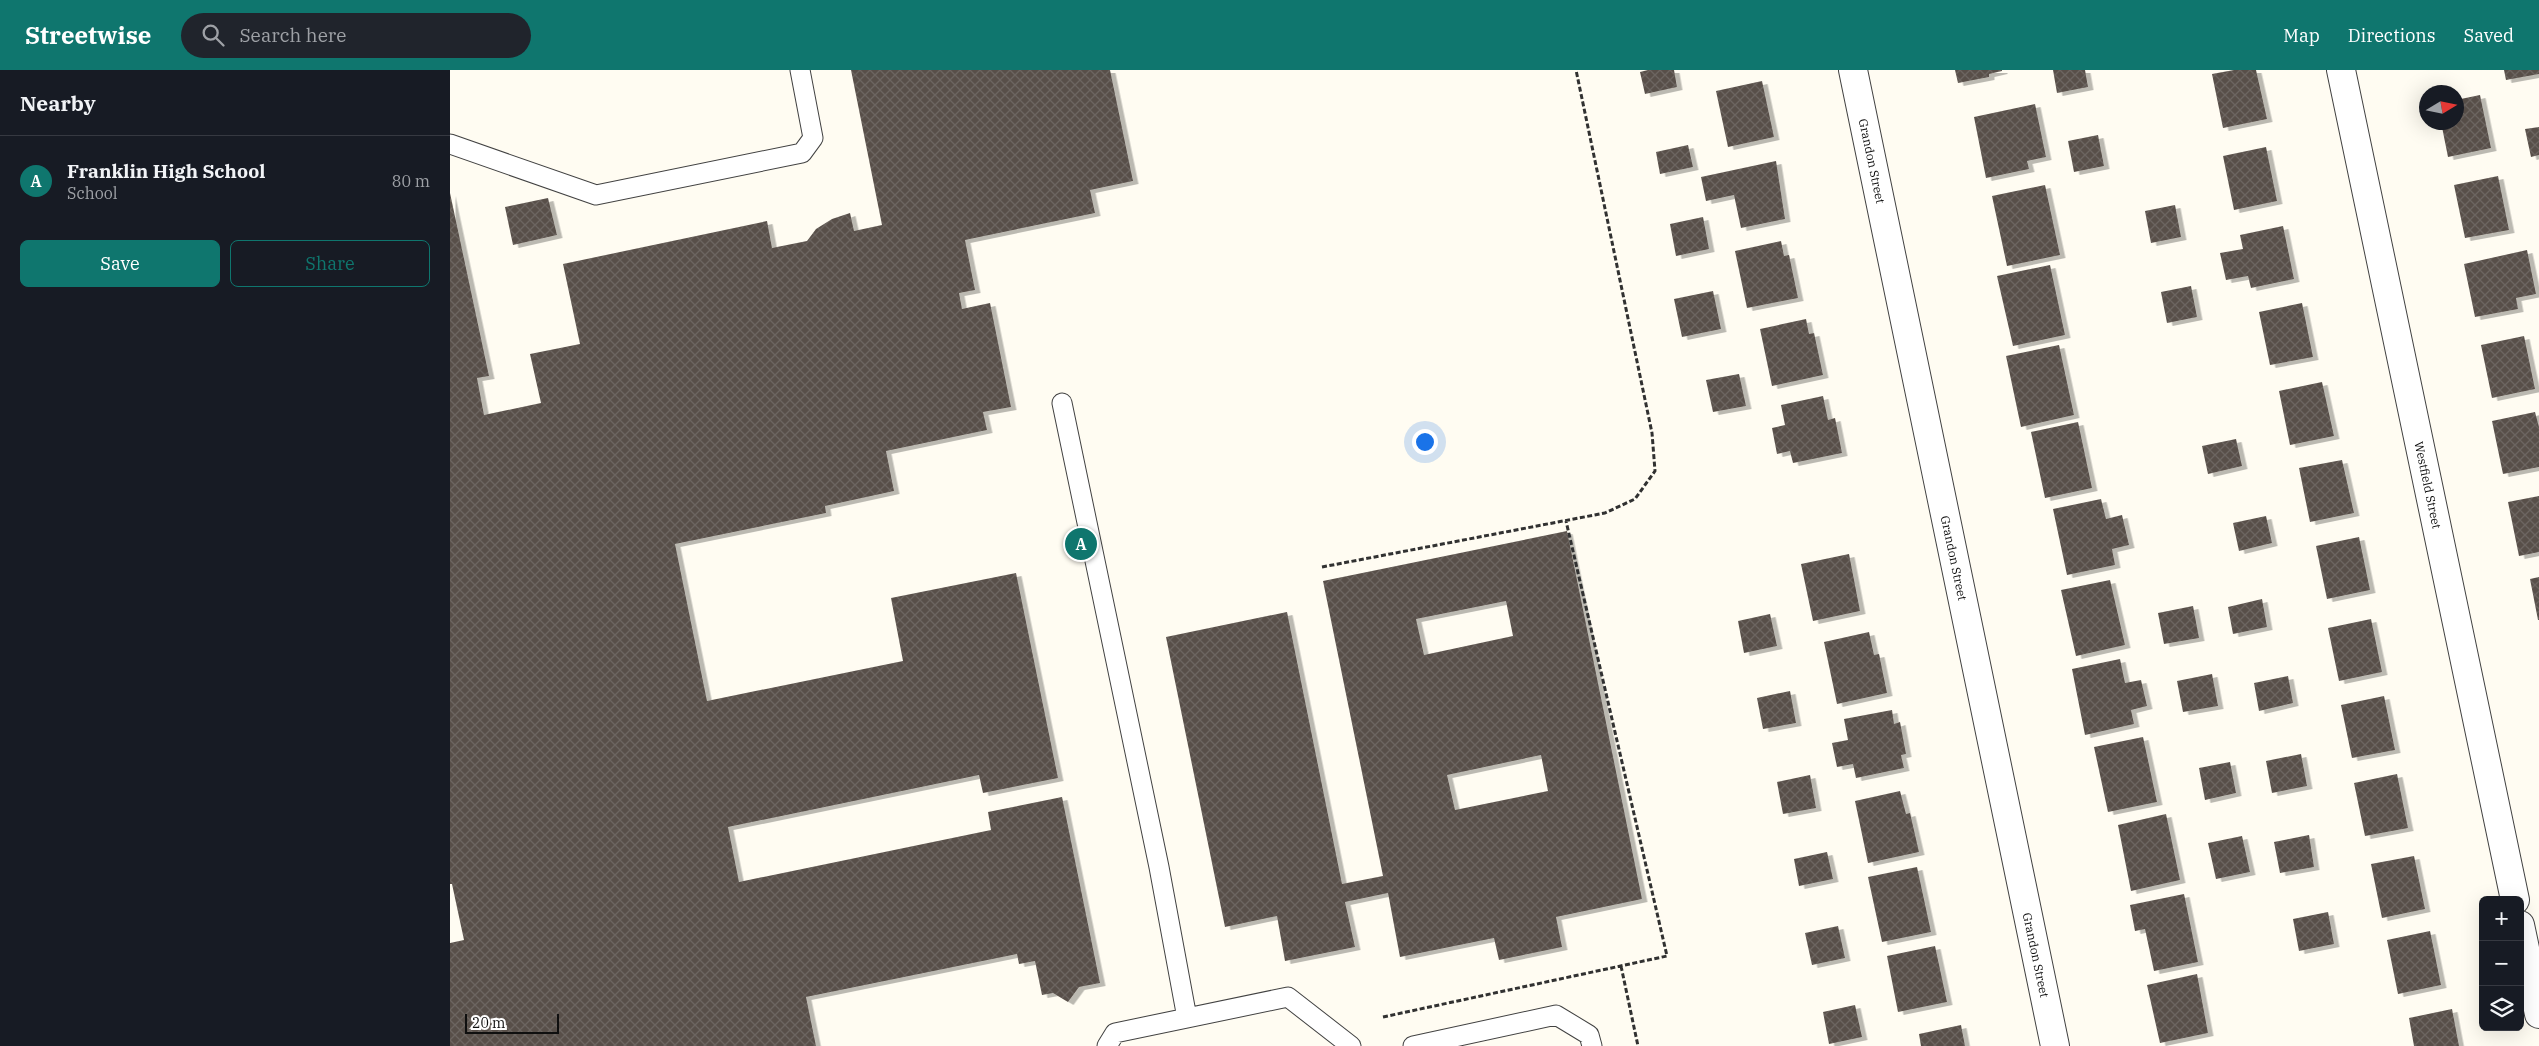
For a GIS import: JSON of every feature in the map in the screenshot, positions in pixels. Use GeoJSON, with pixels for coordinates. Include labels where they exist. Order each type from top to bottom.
{"type":"FeatureCollection","features":[{"type":"Feature","properties":{"kind":"street","name":"Grandon Street"},"geometry":{"type":"LineString","coordinates":[[1853,70],[2055,1046]]}},
{"type":"Feature","properties":{"kind":"street","name":"Westfield Street"},"geometry":{"type":"LineString","coordinates":[[2341,70],[2514,896]]}},
{"type":"Feature","properties":{"kind":"street"},"geometry":{"type":"LineString","coordinates":[[2523,941],[2539,1014]]}},
{"type":"Feature","properties":{"kind":"lane"},"geometry":{"type":"LineString","coordinates":[[450,144],[596,195],[794,155],[802,153],[813,138],[800,70]]}},
{"type":"Feature","properties":{"kind":"lane"},"geometry":{"type":"LineString","coordinates":[[1062,403],[1159,868],[1187,1018]]}},
{"type":"Feature","properties":{"kind":"lane"},"geometry":{"type":"LineString","coordinates":[[1108,1046],[1114,1033],[1288,997],[1352,1046]]}},
{"type":"Feature","properties":{"kind":"lane"},"geometry":{"type":"LineString","coordinates":[[1413,1046],[1556,1015],[1589,1035],[1592,1046]]}},
{"type":"Feature","properties":{"kind":"path"},"geometry":{"type":"LineString","coordinates":[[1322,567],[1605,513],[1634,500],[1655,471],[1652,433],[1576,70]]}},
{"type":"Feature","properties":{"kind":"path"},"geometry":{"type":"LineString","coordinates":[[1383,1017],[1667,956],[1566,521]]}},
{"type":"Feature","properties":{"kind":"path"},"geometry":{"type":"LineString","coordinates":[[1621,966],[1638,1046]]}},
{"type":"Feature","properties":{"kind":"building"},"geometry":{"type":"Polygon","coordinates":[[[851,70],[1110,70],[1133,181],[1090,190],[1095,213],[965,240],[975,290],[959,293],[962,309],[990,303],[1011,407],[983,412],[987,430],[886,451],[894,491],[825,506],[826,513],[675,544],[707,701],[903,661],[891,598],[1016,573],[1058,778],[983,793],[979,775],[728,827],[739,882],[991,830],[988,812],[1062,797],[1100,983],[1079,987],[1068,1002],[1053,993],[1042,995],[1035,961],[1019,964],[1017,954],[806,997],[816,1046],[450,1046],[450,943],[464,940],[452,884],[450,884],[450,193],[489,376],[477,378],[484,415],[541,403],[530,354],[580,344],[563,264],[767,221],[772,248],[807,241],[816,229],[832,219],[850,213],[854,231],[882,225],[851,70]]]}},
{"type":"Feature","properties":{"kind":"building"},"geometry":{"type":"Polygon","coordinates":[[[1648,70],[1674,70],[1677,87],[1645,94],[1640,72],[1648,70]]]}},
{"type":"Feature","properties":{"kind":"building"},"geometry":{"type":"Polygon","coordinates":[[[1955,70],[2002,71],[1989,74],[1989,77],[1958,83],[1955,70]]]}},
{"type":"Feature","properties":{"kind":"building"},"geometry":{"type":"Polygon","coordinates":[[[2053,70],[2085,70],[2088,87],[2057,93],[2053,70]]]}},
{"type":"Feature","properties":{"kind":"building"},"geometry":{"type":"Polygon","coordinates":[[[2234,70],[2256,70],[2267,119],[2223,128],[2212,74],[2234,70]]]}},
{"type":"Feature","properties":{"kind":"building"},"geometry":{"type":"Polygon","coordinates":[[[2504,70],[2539,70],[2539,74],[2506,80],[2504,70]]]}},
{"type":"Feature","properties":{"kind":"building"},"geometry":{"type":"Polygon","coordinates":[[[1762,81],[1774,137],[1728,147],[1716,91],[1762,81]]]}},
{"type":"Feature","properties":{"kind":"building"},"geometry":{"type":"Polygon","coordinates":[[[2480,95],[2491,148],[2448,157],[2443,130],[2464,130],[2464,98],[2480,95]]]}},
{"type":"Feature","properties":{"kind":"building"},"geometry":{"type":"Polygon","coordinates":[[[2035,104],[2046,157],[2027,161],[2029,169],[1986,178],[1974,117],[2035,104]]]}},
{"type":"Feature","properties":{"kind":"building"},"geometry":{"type":"Polygon","coordinates":[[[2539,127],[2539,155],[2531,157],[2525,129],[2539,127]]]}},
{"type":"Feature","properties":{"kind":"building"},"geometry":{"type":"Polygon","coordinates":[[[2098,135],[2104,166],[2074,172],[2068,141],[2098,135]]]}},
{"type":"Feature","properties":{"kind":"building"},"geometry":{"type":"Polygon","coordinates":[[[1688,145],[1693,167],[1660,174],[1656,152],[1688,145]]]}},
{"type":"Feature","properties":{"kind":"building"},"geometry":{"type":"Polygon","coordinates":[[[2266,147],[2277,201],[2234,210],[2223,156],[2266,147]]]}},
{"type":"Feature","properties":{"kind":"building"},"geometry":{"type":"Polygon","coordinates":[[[1776,161],[1785,219],[1741,228],[1734,195],[1706,201],[1701,177],[1776,161]]]}},
{"type":"Feature","properties":{"kind":"building"},"geometry":{"type":"Polygon","coordinates":[[[2498,176],[2509,230],[2465,238],[2454,185],[2498,176]]]}},
{"type":"Feature","properties":{"kind":"building"},"geometry":{"type":"Polygon","coordinates":[[[2045,185],[2060,255],[2007,266],[1992,196],[2045,185]]]}},
{"type":"Feature","properties":{"kind":"building"},"geometry":{"type":"Polygon","coordinates":[[[548,198],[557,235],[513,245],[505,207],[548,198]]]}},
{"type":"Feature","properties":{"kind":"building"},"geometry":{"type":"Polygon","coordinates":[[[2175,205],[2181,237],[2151,243],[2145,211],[2175,205]]]}},
{"type":"Feature","properties":{"kind":"building"},"geometry":{"type":"Polygon","coordinates":[[[1703,217],[1709,249],[1676,256],[1670,224],[1703,217]]]}},
{"type":"Feature","properties":{"kind":"building"},"geometry":{"type":"Polygon","coordinates":[[[2283,226],[2294,279],[2251,288],[2248,276],[2226,280],[2220,253],[2243,249],[2240,235],[2283,226]]]}},
{"type":"Feature","properties":{"kind":"building"},"geometry":{"type":"Polygon","coordinates":[[[1781,241],[1784,256],[1789,255],[1798,298],[1747,308],[1735,251],[1781,241]]]}},
{"type":"Feature","properties":{"kind":"building"},"geometry":{"type":"Polygon","coordinates":[[[2527,250],[2536,294],[2516,298],[2518,309],[2475,317],[2464,264],[2527,250]]]}},
{"type":"Feature","properties":{"kind":"building"},"geometry":{"type":"Polygon","coordinates":[[[2050,265],[2065,335],[2013,346],[1997,276],[2050,265]]]}},
{"type":"Feature","properties":{"kind":"building"},"geometry":{"type":"Polygon","coordinates":[[[2191,286],[2197,317],[2167,323],[2161,292],[2191,286]]]}},
{"type":"Feature","properties":{"kind":"building"},"geometry":{"type":"Polygon","coordinates":[[[1713,291],[1721,329],[1682,337],[1674,299],[1713,291]]]}},
{"type":"Feature","properties":{"kind":"building"},"geometry":{"type":"Polygon","coordinates":[[[2302,303],[2313,357],[2270,365],[2259,312],[2302,303]]]}},
{"type":"Feature","properties":{"kind":"building"},"geometry":{"type":"Polygon","coordinates":[[[1806,319],[1809,334],[1814,333],[1823,375],[1772,386],[1760,329],[1806,319]]]}},
{"type":"Feature","properties":{"kind":"building"},"geometry":{"type":"Polygon","coordinates":[[[2524,336],[2535,389],[2492,398],[2481,345],[2524,336]]]}},
{"type":"Feature","properties":{"kind":"building"},"geometry":{"type":"Polygon","coordinates":[[[2059,345],[2074,415],[2021,427],[2006,356],[2059,345]]]}},
{"type":"Feature","properties":{"kind":"building"},"geometry":{"type":"Polygon","coordinates":[[[1739,374],[1746,406],[1713,412],[1706,380],[1739,374]]]}},
{"type":"Feature","properties":{"kind":"building"},"geometry":{"type":"Polygon","coordinates":[[[2322,382],[2334,436],[2290,445],[2279,391],[2322,382]]]}},
{"type":"Feature","properties":{"kind":"building"},"geometry":{"type":"Polygon","coordinates":[[[1823,396],[1828,420],[1835,418],[1842,453],[1793,463],[1790,451],[1777,454],[1772,428],[1785,425],[1781,405],[1823,396]]]}},
{"type":"Feature","properties":{"kind":"building"},"geometry":{"type":"Polygon","coordinates":[[[2535,412],[2539,427],[2539,467],[2503,474],[2492,421],[2535,412]]]}},
{"type":"Feature","properties":{"kind":"building"},"geometry":{"type":"Polygon","coordinates":[[[2078,422],[2092,488],[2045,498],[2031,432],[2078,422]]]}},
{"type":"Feature","properties":{"kind":"building"},"geometry":{"type":"Polygon","coordinates":[[[2236,439],[2242,466],[2208,474],[2202,446],[2236,439]]]}},
{"type":"Feature","properties":{"kind":"building"},"geometry":{"type":"Polygon","coordinates":[[[2342,460],[2354,513],[2310,522],[2299,468],[2342,460]]]}},
{"type":"Feature","properties":{"kind":"building"},"geometry":{"type":"Polygon","coordinates":[[[2539,496],[2539,552],[2519,556],[2508,502],[2539,496]]]}},
{"type":"Feature","properties":{"kind":"building"},"geometry":{"type":"Polygon","coordinates":[[[2101,499],[2106,519],[2122,515],[2129,545],[2112,549],[2115,565],[2067,575],[2053,509],[2101,499]]]}},
{"type":"Feature","properties":{"kind":"building"},"geometry":{"type":"Polygon","coordinates":[[[2266,516],[2272,543],[2239,551],[2233,523],[2266,516]]]}},
{"type":"Feature","properties":{"kind":"building"},"geometry":{"type":"Polygon","coordinates":[[[1567,531],[1642,899],[1556,917],[1562,947],[1499,960],[1494,938],[1400,957],[1388,893],[1345,902],[1355,947],[1285,961],[1277,916],[1225,927],[1166,637],[1287,612],[1342,884],[1383,876],[1323,581],[1567,531]],[[1506,601],[1416,619],[1424,655],[1513,636],[1506,601]],[[1541,755],[1447,775],[1455,810],[1548,791],[1541,755]]]}},
{"type":"Feature","properties":{"kind":"building"},"geometry":{"type":"Polygon","coordinates":[[[2359,537],[2370,590],[2327,599],[2316,546],[2359,537]]]}},
{"type":"Feature","properties":{"kind":"building"},"geometry":{"type":"Polygon","coordinates":[[[1849,554],[1860,611],[1813,621],[1801,564],[1849,554]]]}},
{"type":"Feature","properties":{"kind":"building"},"geometry":{"type":"Polygon","coordinates":[[[2539,577],[2539,620],[2538,620],[2530,579],[2539,577]]]}},
{"type":"Feature","properties":{"kind":"building"},"geometry":{"type":"Polygon","coordinates":[[[2110,580],[2125,645],[2076,656],[2061,590],[2110,580]]]}},
{"type":"Feature","properties":{"kind":"building"},"geometry":{"type":"Polygon","coordinates":[[[2262,599],[2267,627],[2233,634],[2228,607],[2262,599]]]}},
{"type":"Feature","properties":{"kind":"building"},"geometry":{"type":"Polygon","coordinates":[[[2193,606],[2199,638],[2164,644],[2158,613],[2193,606]]]}},
{"type":"Feature","properties":{"kind":"building"},"geometry":{"type":"Polygon","coordinates":[[[1770,614],[1777,646],[1744,653],[1738,621],[1770,614]]]}},
{"type":"Feature","properties":{"kind":"building"},"geometry":{"type":"Polygon","coordinates":[[[2371,619],[2382,672],[2339,681],[2328,628],[2371,619]]]}},
{"type":"Feature","properties":{"kind":"building"},"geometry":{"type":"Polygon","coordinates":[[[1869,632],[1874,655],[1879,654],[1887,693],[1837,704],[1824,642],[1869,632]]]}},
{"type":"Feature","properties":{"kind":"building"},"geometry":{"type":"Polygon","coordinates":[[[2120,659],[2125,683],[2141,680],[2147,706],[2131,710],[2134,724],[2085,735],[2072,669],[2120,659]]]}},
{"type":"Feature","properties":{"kind":"building"},"geometry":{"type":"Polygon","coordinates":[[[2212,674],[2218,706],[2183,712],[2177,681],[2212,674]]]}},
{"type":"Feature","properties":{"kind":"building"},"geometry":{"type":"Polygon","coordinates":[[[2288,676],[2293,703],[2259,711],[2254,683],[2288,676]]]}},
{"type":"Feature","properties":{"kind":"building"},"geometry":{"type":"Polygon","coordinates":[[[1790,691],[1796,723],[1763,729],[1757,698],[1790,691]]]}},
{"type":"Feature","properties":{"kind":"building"},"geometry":{"type":"Polygon","coordinates":[[[2384,696],[2395,750],[2352,758],[2341,705],[2384,696]]]}},
{"type":"Feature","properties":{"kind":"building"},"geometry":{"type":"Polygon","coordinates":[[[1892,710],[1894,724],[1900,722],[1906,754],[1901,755],[1904,768],[1856,778],[1853,764],[1837,767],[1832,743],[1848,740],[1844,719],[1892,710]]]}},
{"type":"Feature","properties":{"kind":"building"},"geometry":{"type":"Polygon","coordinates":[[[2143,737],[2157,802],[2108,812],[2094,747],[2143,737]]]}},
{"type":"Feature","properties":{"kind":"building"},"geometry":{"type":"Polygon","coordinates":[[[2301,754],[2307,786],[2272,793],[2266,761],[2301,754]]]}},
{"type":"Feature","properties":{"kind":"building"},"geometry":{"type":"Polygon","coordinates":[[[2230,762],[2236,793],[2205,800],[2199,768],[2230,762]]]}},
{"type":"Feature","properties":{"kind":"building"},"geometry":{"type":"Polygon","coordinates":[[[2397,774],[2408,828],[2365,836],[2354,783],[2397,774]]]}},
{"type":"Feature","properties":{"kind":"building"},"geometry":{"type":"Polygon","coordinates":[[[1810,775],[1816,808],[1783,814],[1777,782],[1810,775]]]}},
{"type":"Feature","properties":{"kind":"building"},"geometry":{"type":"Polygon","coordinates":[[[1900,791],[1906,814],[1910,813],[1919,852],[1868,863],[1855,801],[1900,791]]]}},
{"type":"Feature","properties":{"kind":"building"},"geometry":{"type":"Polygon","coordinates":[[[2166,814],[2180,880],[2131,891],[2118,825],[2166,814]]]}},
{"type":"Feature","properties":{"kind":"building"},"geometry":{"type":"Polygon","coordinates":[[[2309,835],[2314,867],[2280,873],[2274,842],[2309,835]]]}},
{"type":"Feature","properties":{"kind":"building"},"geometry":{"type":"Polygon","coordinates":[[[2242,836],[2250,872],[2216,879],[2208,843],[2242,836]]]}},
{"type":"Feature","properties":{"kind":"building"},"geometry":{"type":"Polygon","coordinates":[[[1827,852],[1833,879],[1799,886],[1794,859],[1827,852]]]}},
{"type":"Feature","properties":{"kind":"building"},"geometry":{"type":"Polygon","coordinates":[[[2414,856],[2425,909],[2382,918],[2371,864],[2414,856]]]}},
{"type":"Feature","properties":{"kind":"building"},"geometry":{"type":"Polygon","coordinates":[[[1917,867],[1931,932],[1882,942],[1868,877],[1917,867]]]}},
{"type":"Feature","properties":{"kind":"building"},"geometry":{"type":"Polygon","coordinates":[[[2184,894],[2198,962],[2154,971],[2145,929],[2135,931],[2130,905],[2184,894]]]}},
{"type":"Feature","properties":{"kind":"building"},"geometry":{"type":"Polygon","coordinates":[[[2328,912],[2334,944],[2299,951],[2293,919],[2328,912]]]}},
{"type":"Feature","properties":{"kind":"building"},"geometry":{"type":"Polygon","coordinates":[[[1838,926],[1845,958],[1812,965],[1805,933],[1838,926]]]}},
{"type":"Feature","properties":{"kind":"building"},"geometry":{"type":"Polygon","coordinates":[[[2430,931],[2441,985],[2398,994],[2387,940],[2430,931]]]}},
{"type":"Feature","properties":{"kind":"building"},"geometry":{"type":"Polygon","coordinates":[[[1935,946],[1947,1002],[1898,1012],[1887,956],[1935,946]]]}},
{"type":"Feature","properties":{"kind":"building"},"geometry":{"type":"Polygon","coordinates":[[[2197,974],[2208,1033],[2160,1043],[2147,985],[2197,974]]]}},
{"type":"Feature","properties":{"kind":"building"},"geometry":{"type":"Polygon","coordinates":[[[1855,1005],[1862,1037],[1829,1044],[1823,1012],[1855,1005]]]}},
{"type":"Feature","properties":{"kind":"building"},"geometry":{"type":"Polygon","coordinates":[[[2452,1009],[2459,1046],[2414,1046],[2409,1018],[2452,1009]]]}},
{"type":"Feature","properties":{"kind":"building"},"geometry":{"type":"Polygon","coordinates":[[[1961,1025],[1965,1046],[1921,1046],[1919,1034],[1961,1025]]]}},
{"type":"Feature","properties":{"kind":"place","name":"Franklin High School"},"geometry":{"type":"Point","coordinates":[1081,544]}}]}
